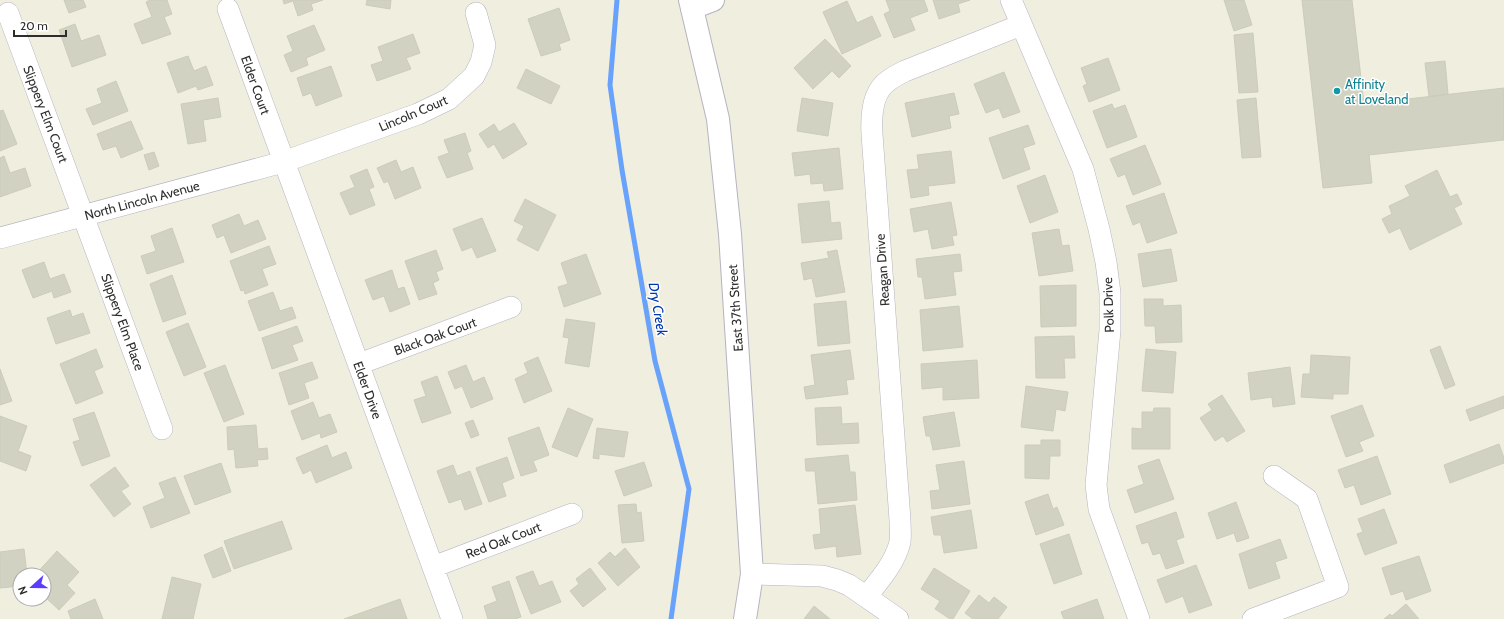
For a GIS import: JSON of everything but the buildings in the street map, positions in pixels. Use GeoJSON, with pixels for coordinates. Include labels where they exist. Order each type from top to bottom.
{"type":"FeatureCollection","features":[{"type":"Feature","properties":{"kind":"main road"},"geometry":{"type":"LineString","coordinates":[[691,4],[713,0]]}},
{"type":"Feature","properties":{"kind":"main road","name":"East 37th Street"},"geometry":{"type":"LineString","coordinates":[[691,4],[718,119],[730,234],[752,574],[745,619]]}},
{"type":"Feature","properties":{"kind":"street","name":"Polk Drive"},"geometry":{"type":"LineString","coordinates":[[1011,0],[1083,169],[1106,262],[1110,292],[1110,330],[1096,485],[1099,509],[1139,619]]}},
{"type":"Feature","properties":{"kind":"street","name":"Elder Court"},"geometry":{"type":"LineString","coordinates":[[228,9],[283,162]]}},
{"type":"Feature","properties":{"kind":"street","name":"Slippery Elm Court"},"geometry":{"type":"LineString","coordinates":[[8,13],[84,216]]}},
{"type":"Feature","properties":{"kind":"street","name":"Lincoln Court"},"geometry":{"type":"LineString","coordinates":[[283,162],[418,114],[449,99],[474,76],[481,62],[485,45],[476,13]]}},
{"type":"Feature","properties":{"kind":"street","name":"Reagan Drive"},"geometry":{"type":"LineString","coordinates":[[866,597],[890,565],[896,554],[900,541],[900,520],[872,134],[872,120],[875,100],[883,86],[888,81],[905,72],[1021,26]]}},
{"type":"Feature","properties":{"kind":"street","name":"North Lincoln Avenue"},"geometry":{"type":"LineString","coordinates":[[0,238],[283,162]]}},
{"type":"Feature","properties":{"kind":"street","name":"Elder Drive"},"geometry":{"type":"LineString","coordinates":[[283,162],[452,619]]}},
{"type":"Feature","properties":{"kind":"street","name":"Slippery Elm Place"},"geometry":{"type":"LineString","coordinates":[[84,216],[162,429]]}},
{"type":"Feature","properties":{"kind":"street","name":"Black Oak Court"},"geometry":{"type":"LineString","coordinates":[[358,364],[511,307]]}},
{"type":"Feature","properties":{"kind":"street"},"geometry":{"type":"LineString","coordinates":[[1253,619],[1338,587],[1307,500],[1274,476]]}},
{"type":"Feature","properties":{"kind":"street","name":"Red Oak Court"},"geometry":{"type":"LineString","coordinates":[[433,567],[572,514]]}},
{"type":"Feature","properties":{"kind":"street"},"geometry":{"type":"LineString","coordinates":[[752,574],[822,576],[837,580],[849,585],[898,619]]}},
{"type":"Feature","properties":{"kind":"waterway","name":"Dry Creek"},"geometry":{"type":"LineString","coordinates":[[617,0],[610,85],[622,170],[655,361],[689,489],[671,619]]}},
{"type":"Feature","properties":{"kind":"place","name":"Affinity at Loveland"},"geometry":{"type":"Point","coordinates":[1337,91]}}]}
